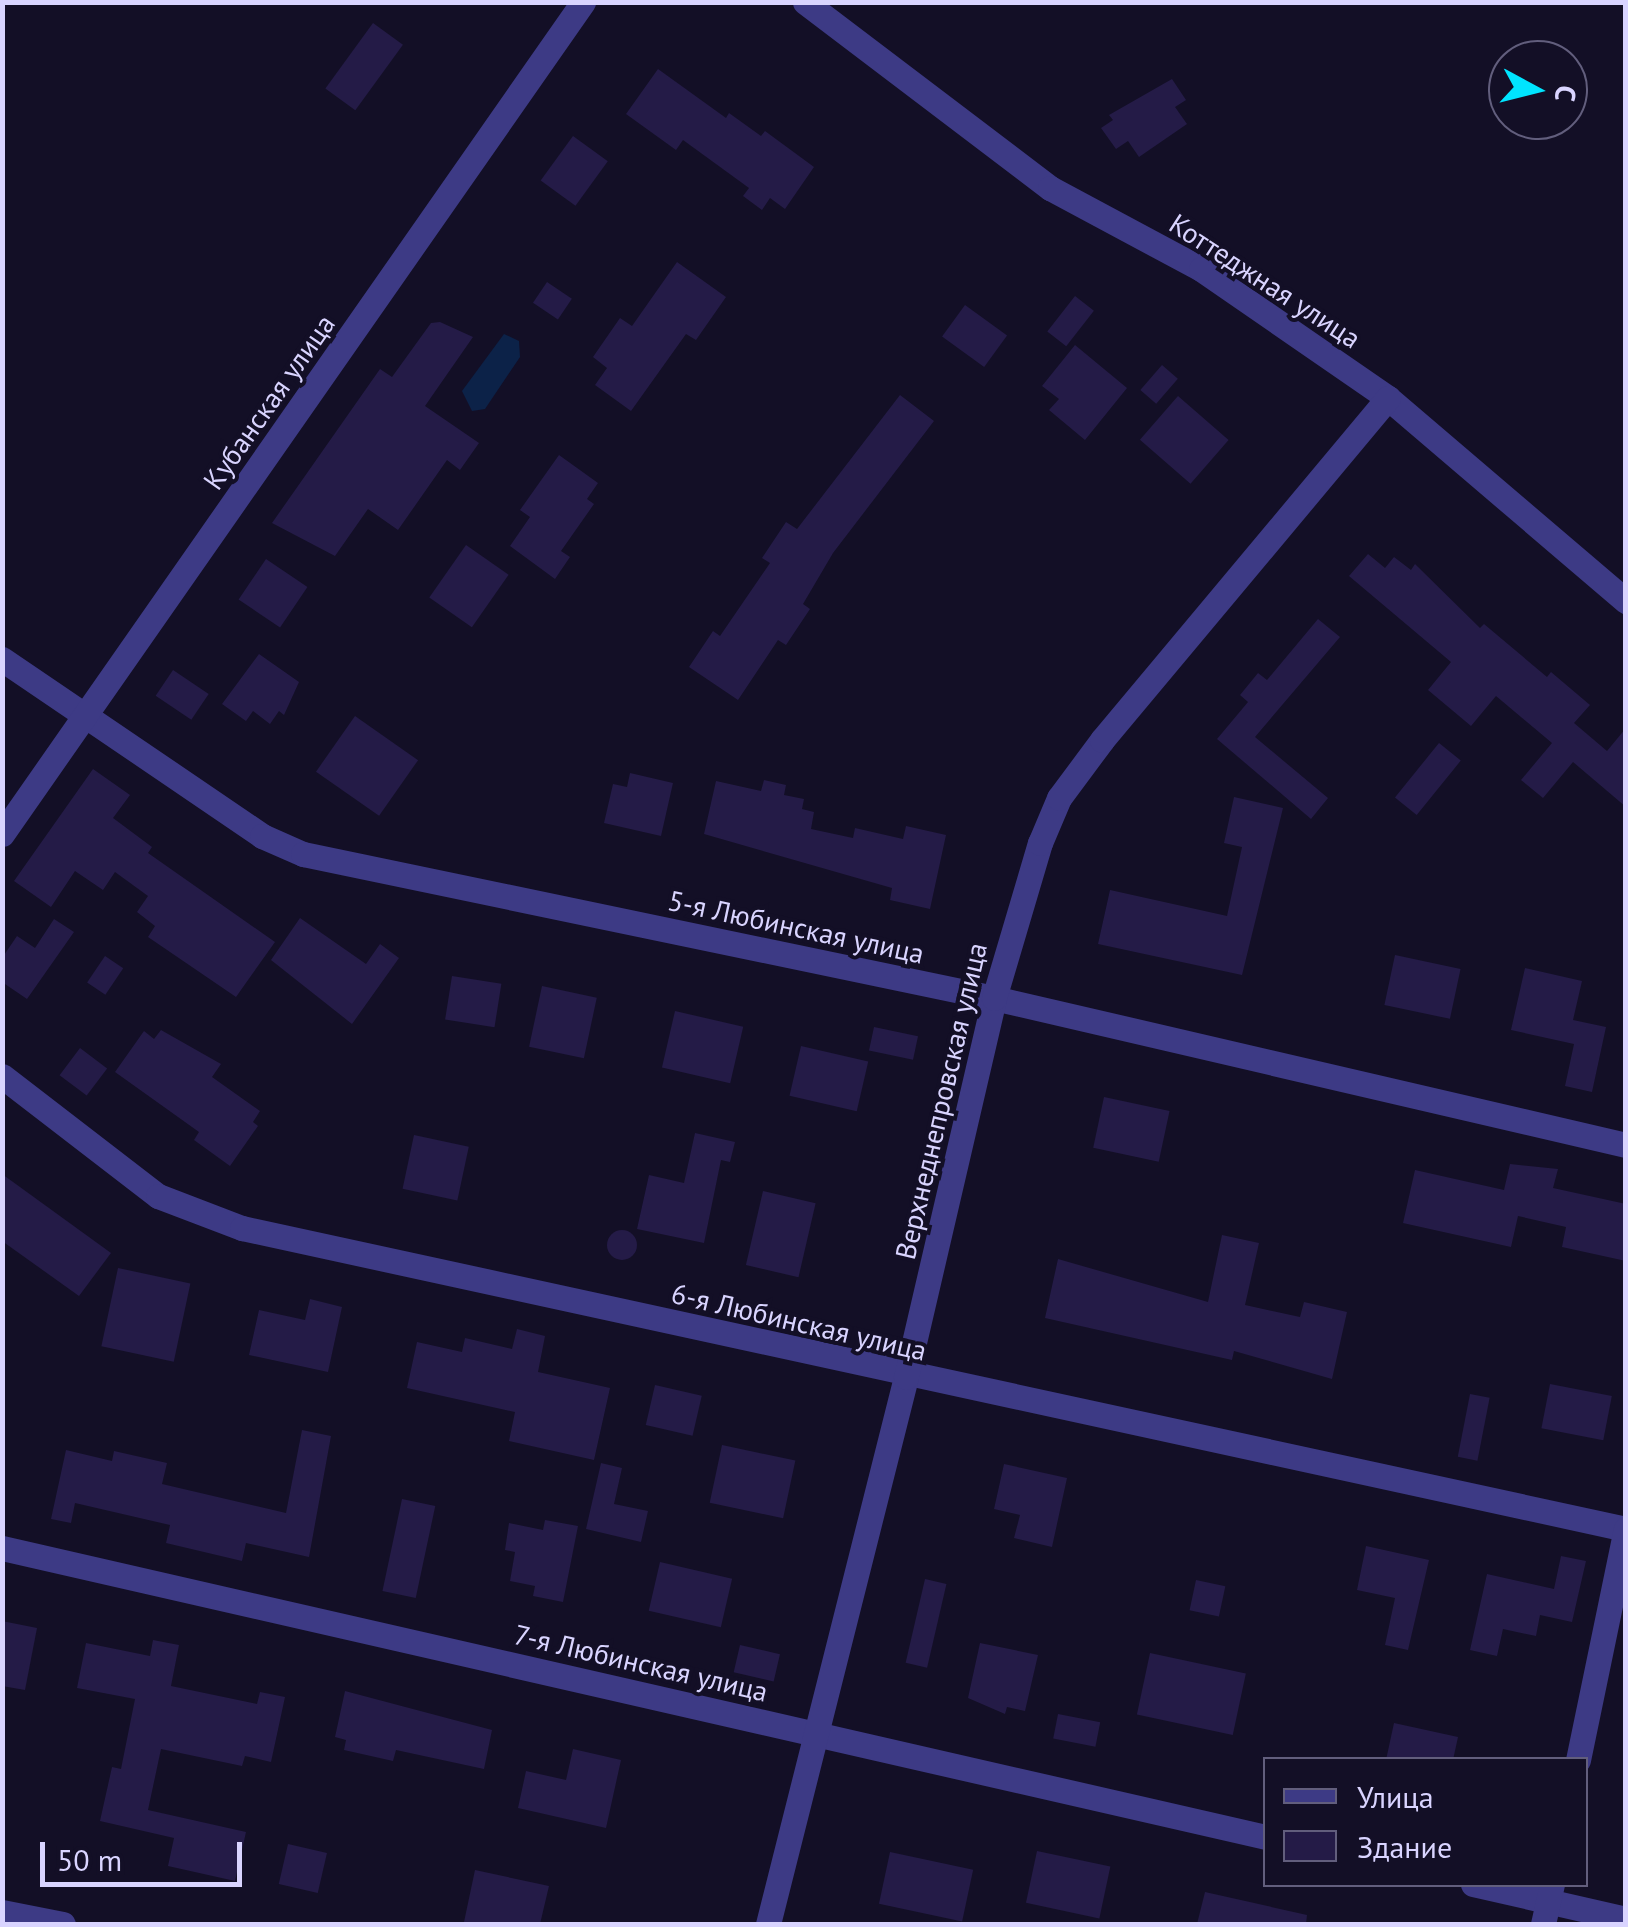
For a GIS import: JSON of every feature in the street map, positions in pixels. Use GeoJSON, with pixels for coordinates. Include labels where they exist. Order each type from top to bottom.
{"type":"FeatureCollection","features":[{"type":"Feature","properties":{"kind":"street","name":"Кубанская улица"},"geometry":{"type":"LineString","coordinates":[[2,834],[88,717],[583,2]]}},
{"type":"Feature","properties":{"kind":"street","name":"Коттеджная улица"},"geometry":{"type":"LineString","coordinates":[[805,2],[1050,188],[1201,269],[1388,398],[1626,601]]}},
{"type":"Feature","properties":{"kind":"street","name":"Верхнеднепровская улица"},"geometry":{"type":"LineString","coordinates":[[768,1924],[906,1377],[994,998],[1060,798],[1148,681],[1388,398]]}},
{"type":"Feature","properties":{"kind":"street","name":"5-я Любинская улица"},"geometry":{"type":"LineString","coordinates":[[2,659],[262,836],[303,854],[994,998],[1626,1145]]}},
{"type":"Feature","properties":{"kind":"street","name":"6-я Любинская улица"},"geometry":{"type":"LineString","coordinates":[[2,1076],[158,1196],[202,1216],[906,1377],[1625,1529]]}},
{"type":"Feature","properties":{"kind":"street"},"geometry":{"type":"LineString","coordinates":[[1579,1757],[1625,1529]]}},
{"type":"Feature","properties":{"kind":"street","name":"7-я Любинская улица"},"geometry":{"type":"LineString","coordinates":[[2,1548],[1263,1836]]}},
{"type":"Feature","properties":{"kind":"street"},"geometry":{"type":"LineString","coordinates":[[1484,1887],[1626,1919]]}},
{"type":"Feature","properties":{"kind":"street"},"geometry":{"type":"LineString","coordinates":[[2,1912],[64,1924]]}},
{"type":"Feature","properties":{"kind":"water"},"geometry":{"type":"Polygon","coordinates":[[[504,334],[519,341],[520,357],[485,409],[472,411],[462,391],[504,334]]]}},
{"type":"Feature","properties":{"kind":"building"},"geometry":{"type":"Polygon","coordinates":[[[373,23],[403,45],[355,110],[325,89],[373,23]]]}},
{"type":"Feature","properties":{"kind":"building"},"geometry":{"type":"Polygon","coordinates":[[[658,69],[726,118],[729,113],[761,136],[765,131],[814,167],[785,209],[770,198],[762,210],[743,196],[749,188],[683,140],[676,150],[626,114],[658,69]]]}},
{"type":"Feature","properties":{"kind":"building"},"geometry":{"type":"Polygon","coordinates":[[[1172,79],[1186,100],[1175,107],[1187,124],[1139,157],[1128,141],[1116,149],[1101,128],[1113,120],[1109,115],[1172,79]]]}},
{"type":"Feature","properties":{"kind":"building"},"geometry":{"type":"Polygon","coordinates":[[[573,136],[608,161],[575,206],[541,180],[573,136]]]}},
{"type":"Feature","properties":{"kind":"building"},"geometry":{"type":"Polygon","coordinates":[[[677,262],[726,297],[696,340],[686,334],[631,411],[595,385],[607,368],[593,357],[620,318],[632,326],[677,262]]]}},
{"type":"Feature","properties":{"kind":"building"},"geometry":{"type":"Polygon","coordinates":[[[547,282],[572,299],[558,320],[533,303],[547,282]]]}},
{"type":"Feature","properties":{"kind":"building"},"geometry":{"type":"Polygon","coordinates":[[[1075,296],[1094,311],[1066,346],[1047,331],[1075,296]]]}},
{"type":"Feature","properties":{"kind":"building"},"geometry":{"type":"Polygon","coordinates":[[[965,305],[1007,336],[984,367],[942,337],[965,305]]]}},
{"type":"Feature","properties":{"kind":"building"},"geometry":{"type":"Polygon","coordinates":[[[440,322],[473,337],[425,406],[479,443],[460,470],[447,460],[398,530],[368,509],[335,556],[272,523],[380,369],[392,377],[431,323],[440,322]]]}},
{"type":"Feature","properties":{"kind":"building"},"geometry":{"type":"Polygon","coordinates":[[[1075,345],[1127,388],[1085,440],[1049,410],[1059,399],[1042,386],[1075,345]]]}},
{"type":"Feature","properties":{"kind":"building"},"geometry":{"type":"Polygon","coordinates":[[[1162,365],[1178,379],[1156,404],[1140,390],[1162,365]]]}},
{"type":"Feature","properties":{"kind":"building"},"geometry":{"type":"Polygon","coordinates":[[[900,395],[934,421],[833,553],[803,604],[810,609],[786,645],[778,640],[738,700],[689,667],[713,631],[720,636],[770,563],[762,558],[786,522],[797,529],[900,395]]]}},
{"type":"Feature","properties":{"kind":"building"},"geometry":{"type":"Polygon","coordinates":[[[1178,396],[1229,440],[1191,484],[1140,440],[1178,396]]]}},
{"type":"Feature","properties":{"kind":"building"},"geometry":{"type":"Polygon","coordinates":[[[559,455],[598,483],[587,499],[594,504],[561,551],[570,557],[555,579],[510,546],[530,517],[520,510],[559,455]]]}},
{"type":"Feature","properties":{"kind":"building"},"geometry":{"type":"Polygon","coordinates":[[[466,545],[509,575],[472,627],[429,597],[466,545]]]}},
{"type":"Feature","properties":{"kind":"building"},"geometry":{"type":"Polygon","coordinates":[[[1368,554],[1385,568],[1394,557],[1411,570],[1415,564],[1480,628],[1484,624],[1547,677],[1551,672],[1590,705],[1574,723],[1607,751],[1626,728],[1626,807],[1573,762],[1543,798],[1521,780],[1552,743],[1496,696],[1471,726],[1428,690],[1451,662],[1349,576],[1368,554]]]}},
{"type":"Feature","properties":{"kind":"building"},"geometry":{"type":"Polygon","coordinates":[[[266,559],[307,587],[280,628],[239,600],[266,559]]]}},
{"type":"Feature","properties":{"kind":"building"},"geometry":{"type":"Polygon","coordinates":[[[1318,619],[1340,637],[1255,737],[1328,798],[1311,819],[1217,739],[1248,702],[1240,695],[1258,673],[1267,680],[1318,619]]]}},
{"type":"Feature","properties":{"kind":"building"},"geometry":{"type":"Polygon","coordinates":[[[259,654],[299,682],[284,715],[279,711],[270,724],[253,711],[246,721],[222,704],[259,654]]]}},
{"type":"Feature","properties":{"kind":"building"},"geometry":{"type":"Polygon","coordinates":[[[173,670],[209,694],[191,720],[156,696],[173,670]]]}},
{"type":"Feature","properties":{"kind":"building"},"geometry":{"type":"Polygon","coordinates":[[[355,716],[418,760],[379,816],[316,772],[355,716]]]}},
{"type":"Feature","properties":{"kind":"building"},"geometry":{"type":"Polygon","coordinates":[[[1439,743],[1461,761],[1417,815],[1395,797],[1439,743]]]}},
{"type":"Feature","properties":{"kind":"building"},"geometry":{"type":"Polygon","coordinates":[[[93,769],[130,795],[113,818],[152,847],[148,853],[275,942],[236,997],[148,937],[155,926],[137,912],[148,896],[115,872],[103,890],[75,871],[51,907],[14,881],[93,769]]]}},
{"type":"Feature","properties":{"kind":"building"},"geometry":{"type":"Polygon","coordinates":[[[630,773],[673,783],[661,836],[604,823],[613,784],[627,787],[630,773]]]}},
{"type":"Feature","properties":{"kind":"building"},"geometry":{"type":"Polygon","coordinates":[[[764,780],[786,785],[784,795],[804,799],[802,809],[814,812],[811,829],[853,838],[855,828],[903,839],[906,826],[946,835],[930,909],[890,900],[892,888],[704,834],[716,781],[761,791],[764,780]]]}},
{"type":"Feature","properties":{"kind":"building"},"geometry":{"type":"Polygon","coordinates":[[[1234,797],[1283,808],[1242,975],[1098,944],[1110,890],[1227,916],[1242,847],[1224,843],[1234,797]]]}},
{"type":"Feature","properties":{"kind":"building"},"geometry":{"type":"Polygon","coordinates":[[[300,918],[366,964],[380,944],[399,958],[352,1024],[271,960],[300,918]]]}},
{"type":"Feature","properties":{"kind":"building"},"geometry":{"type":"Polygon","coordinates":[[[54,919],[74,932],[27,999],[2,982],[2,958],[17,936],[35,948],[54,919]]]}},
{"type":"Feature","properties":{"kind":"building"},"geometry":{"type":"Polygon","coordinates":[[[1395,955],[1461,969],[1450,1019],[1384,1005],[1395,955]]]}},
{"type":"Feature","properties":{"kind":"building"},"geometry":{"type":"Polygon","coordinates":[[[105,956],[123,968],[105,995],[87,983],[105,956]]]}},
{"type":"Feature","properties":{"kind":"building"},"geometry":{"type":"Polygon","coordinates":[[[1525,968],[1582,981],[1573,1020],[1606,1027],[1592,1092],[1565,1086],[1574,1044],[1511,1030],[1525,968]]]}},
{"type":"Feature","properties":{"kind":"building"},"geometry":{"type":"Polygon","coordinates":[[[452,976],[501,984],[495,1027],[445,1019],[452,976]]]}},
{"type":"Feature","properties":{"kind":"building"},"geometry":{"type":"Polygon","coordinates":[[[542,986],[597,998],[584,1058],[529,1047],[542,986]]]}},
{"type":"Feature","properties":{"kind":"building"},"geometry":{"type":"Polygon","coordinates":[[[675,1011],[743,1027],[730,1083],[662,1068],[675,1011]]]}},
{"type":"Feature","properties":{"kind":"building"},"geometry":{"type":"Polygon","coordinates":[[[874,1027],[918,1036],[913,1060],[869,1050],[874,1027]]]}},
{"type":"Feature","properties":{"kind":"building"},"geometry":{"type":"Polygon","coordinates":[[[161,1030],[221,1064],[212,1077],[260,1111],[253,1122],[258,1126],[230,1166],[194,1140],[199,1132],[115,1072],[144,1031],[154,1039],[161,1030]]]}},
{"type":"Feature","properties":{"kind":"building"},"geometry":{"type":"Polygon","coordinates":[[[801,1046],[868,1062],[857,1111],[790,1096],[801,1046]]]}},
{"type":"Feature","properties":{"kind":"building"},"geometry":{"type":"Polygon","coordinates":[[[80,1048],[107,1068],[87,1096],[60,1075],[80,1048]]]}},
{"type":"Feature","properties":{"kind":"building"},"geometry":{"type":"Polygon","coordinates":[[[1104,1097],[1170,1111],[1159,1162],[1093,1148],[1104,1097]]]}},
{"type":"Feature","properties":{"kind":"building"},"geometry":{"type":"Polygon","coordinates":[[[695,1133],[735,1142],[730,1162],[721,1160],[704,1243],[637,1229],[649,1175],[684,1183],[695,1133]]]}},
{"type":"Feature","properties":{"kind":"building"},"geometry":{"type":"Polygon","coordinates":[[[414,1135],[469,1147],[457,1200],[403,1189],[414,1135]]]}},
{"type":"Feature","properties":{"kind":"building"},"geometry":{"type":"Polygon","coordinates":[[[1510,1164],[1558,1169],[1553,1188],[1626,1204],[1626,1261],[1562,1247],[1566,1227],[1518,1216],[1511,1247],[1403,1223],[1415,1170],[1504,1190],[1510,1164]]]}},
{"type":"Feature","properties":{"kind":"building"},"geometry":{"type":"Polygon","coordinates":[[[2,1174],[111,1253],[79,1296],[2,1241],[2,1174]]]}},
{"type":"Feature","properties":{"kind":"building"},"geometry":{"type":"Polygon","coordinates":[[[763,1191],[816,1203],[799,1277],[746,1265],[763,1191]]]}},
{"type":"Feature","properties":{"kind":"building"},"geometry":{"type":"Polygon","coordinates":[[[622,1230],[636,1239],[637,1245],[628,1259],[622,1260],[608,1251],[607,1245],[616,1231],[622,1230]]]}},
{"type":"Feature","properties":{"kind":"building"},"geometry":{"type":"Polygon","coordinates":[[[1222,1235],[1259,1243],[1245,1305],[1300,1317],[1304,1302],[1347,1312],[1332,1379],[1234,1351],[1232,1360],[1045,1318],[1058,1259],[1208,1302],[1222,1235]]]}},
{"type":"Feature","properties":{"kind":"building"},"geometry":{"type":"Polygon","coordinates":[[[118,1268],[190,1283],[174,1362],[101,1346],[118,1268]]]}},
{"type":"Feature","properties":{"kind":"building"},"geometry":{"type":"Polygon","coordinates":[[[310,1299],[342,1307],[328,1372],[249,1355],[259,1310],[305,1320],[310,1299]]]}},
{"type":"Feature","properties":{"kind":"building"},"geometry":{"type":"Polygon","coordinates":[[[517,1329],[545,1336],[538,1372],[610,1388],[594,1460],[509,1441],[515,1412],[407,1388],[417,1342],[462,1352],[465,1338],[512,1349],[517,1329]]]}},
{"type":"Feature","properties":{"kind":"building"},"geometry":{"type":"Polygon","coordinates":[[[1550,1384],[1612,1396],[1603,1440],[1541,1428],[1550,1384]]]}},
{"type":"Feature","properties":{"kind":"building"},"geometry":{"type":"Polygon","coordinates":[[[655,1385],[702,1396],[693,1436],[646,1425],[655,1385]]]}},
{"type":"Feature","properties":{"kind":"building"},"geometry":{"type":"Polygon","coordinates":[[[1470,1394],[1490,1398],[1477,1461],[1458,1457],[1470,1394]]]}},
{"type":"Feature","properties":{"kind":"building"},"geometry":{"type":"Polygon","coordinates":[[[302,1430],[331,1436],[309,1557],[246,1543],[242,1561],[166,1543],[170,1525],[75,1503],[71,1523],[51,1519],[66,1450],[112,1461],[114,1451],[167,1463],[162,1484],[286,1513],[302,1430]]]}},
{"type":"Feature","properties":{"kind":"building"},"geometry":{"type":"Polygon","coordinates":[[[722,1445],[795,1461],[783,1518],[710,1503],[722,1445]]]}},
{"type":"Feature","properties":{"kind":"building"},"geometry":{"type":"Polygon","coordinates":[[[601,1463],[622,1468],[614,1504],[648,1511],[641,1542],[586,1529],[601,1463]]]}},
{"type":"Feature","properties":{"kind":"building"},"geometry":{"type":"Polygon","coordinates":[[[1004,1464],[1067,1478],[1052,1547],[1014,1538],[1020,1515],[994,1509],[1004,1464]]]}},
{"type":"Feature","properties":{"kind":"building"},"geometry":{"type":"Polygon","coordinates":[[[402,1499],[435,1506],[416,1598],[382,1591],[402,1499]]]}},
{"type":"Feature","properties":{"kind":"building"},"geometry":{"type":"Polygon","coordinates":[[[545,1520],[578,1526],[563,1602],[533,1596],[535,1586],[510,1581],[515,1552],[505,1550],[509,1523],[543,1530],[545,1520]]]}},
{"type":"Feature","properties":{"kind":"building"},"geometry":{"type":"Polygon","coordinates":[[[1366,1546],[1429,1560],[1408,1650],[1385,1645],[1395,1598],[1357,1590],[1366,1546]]]}},
{"type":"Feature","properties":{"kind":"building"},"geometry":{"type":"Polygon","coordinates":[[[1561,1556],[1586,1561],[1572,1622],[1540,1615],[1536,1636],[1503,1629],[1497,1656],[1470,1650],[1487,1574],[1554,1589],[1561,1556]]]}},
{"type":"Feature","properties":{"kind":"building"},"geometry":{"type":"Polygon","coordinates":[[[660,1562],[732,1579],[721,1627],[649,1611],[660,1562]]]}},
{"type":"Feature","properties":{"kind":"building"},"geometry":{"type":"Polygon","coordinates":[[[925,1579],[946,1584],[927,1668],[906,1663],[925,1579]]]}},
{"type":"Feature","properties":{"kind":"building"},"geometry":{"type":"Polygon","coordinates":[[[1196,1580],[1225,1586],[1219,1617],[1190,1610],[1196,1580]]]}},
{"type":"Feature","properties":{"kind":"building"},"geometry":{"type":"Polygon","coordinates":[[[2,1621],[37,1628],[25,1690],[2,1686],[2,1621]]]}},
{"type":"Feature","properties":{"kind":"building"},"geometry":{"type":"Polygon","coordinates":[[[153,1640],[179,1645],[171,1686],[257,1704],[260,1692],[285,1697],[271,1762],[245,1756],[242,1766],[161,1749],[148,1810],[246,1832],[235,1881],[168,1866],[174,1838],[100,1821],[112,1767],[121,1769],[135,1699],[77,1688],[86,1643],[150,1656],[153,1640]]]}},
{"type":"Feature","properties":{"kind":"building"},"geometry":{"type":"Polygon","coordinates":[[[980,1643],[1038,1655],[1025,1711],[1007,1707],[1005,1714],[968,1698],[980,1643]]]}},
{"type":"Feature","properties":{"kind":"building"},"geometry":{"type":"Polygon","coordinates":[[[740,1645],[780,1654],[774,1682],[734,1672],[740,1645]]]}},
{"type":"Feature","properties":{"kind":"building"},"geometry":{"type":"Polygon","coordinates":[[[1150,1653],[1246,1673],[1233,1735],[1137,1715],[1150,1653]]]}},
{"type":"Feature","properties":{"kind":"building"},"geometry":{"type":"Polygon","coordinates":[[[345,1691],[492,1730],[484,1769],[396,1750],[393,1761],[344,1750],[346,1740],[335,1737],[345,1691]]]}},
{"type":"Feature","properties":{"kind":"building"},"geometry":{"type":"Polygon","coordinates":[[[1058,1714],[1100,1722],[1095,1747],[1053,1739],[1058,1714]]]}},
{"type":"Feature","properties":{"kind":"building"},"geometry":{"type":"Polygon","coordinates":[[[1394,1723],[1458,1737],[1454,1757],[1387,1757],[1394,1723]]]}},
{"type":"Feature","properties":{"kind":"building"},"geometry":{"type":"Polygon","coordinates":[[[573,1749],[621,1760],[606,1828],[518,1808],[526,1771],[566,1780],[573,1749]]]}},
{"type":"Feature","properties":{"kind":"building"},"geometry":{"type":"Polygon","coordinates":[[[288,1844],[327,1853],[318,1893],[279,1884],[288,1844]]]}},
{"type":"Feature","properties":{"kind":"building"},"geometry":{"type":"Polygon","coordinates":[[[1037,1851],[1110,1867],[1099,1918],[1026,1903],[1037,1851]]]}},
{"type":"Feature","properties":{"kind":"building"},"geometry":{"type":"Polygon","coordinates":[[[890,1852],[973,1870],[962,1922],[879,1904],[890,1852]]]}},
{"type":"Feature","properties":{"kind":"building"},"geometry":{"type":"Polygon","coordinates":[[[475,1870],[549,1886],[540,1924],[464,1922],[475,1870]]]}},
{"type":"Feature","properties":{"kind":"building"},"geometry":{"type":"Polygon","coordinates":[[[1205,1892],[1307,1915],[1306,1924],[1197,1924],[1205,1892]]]}}]}
